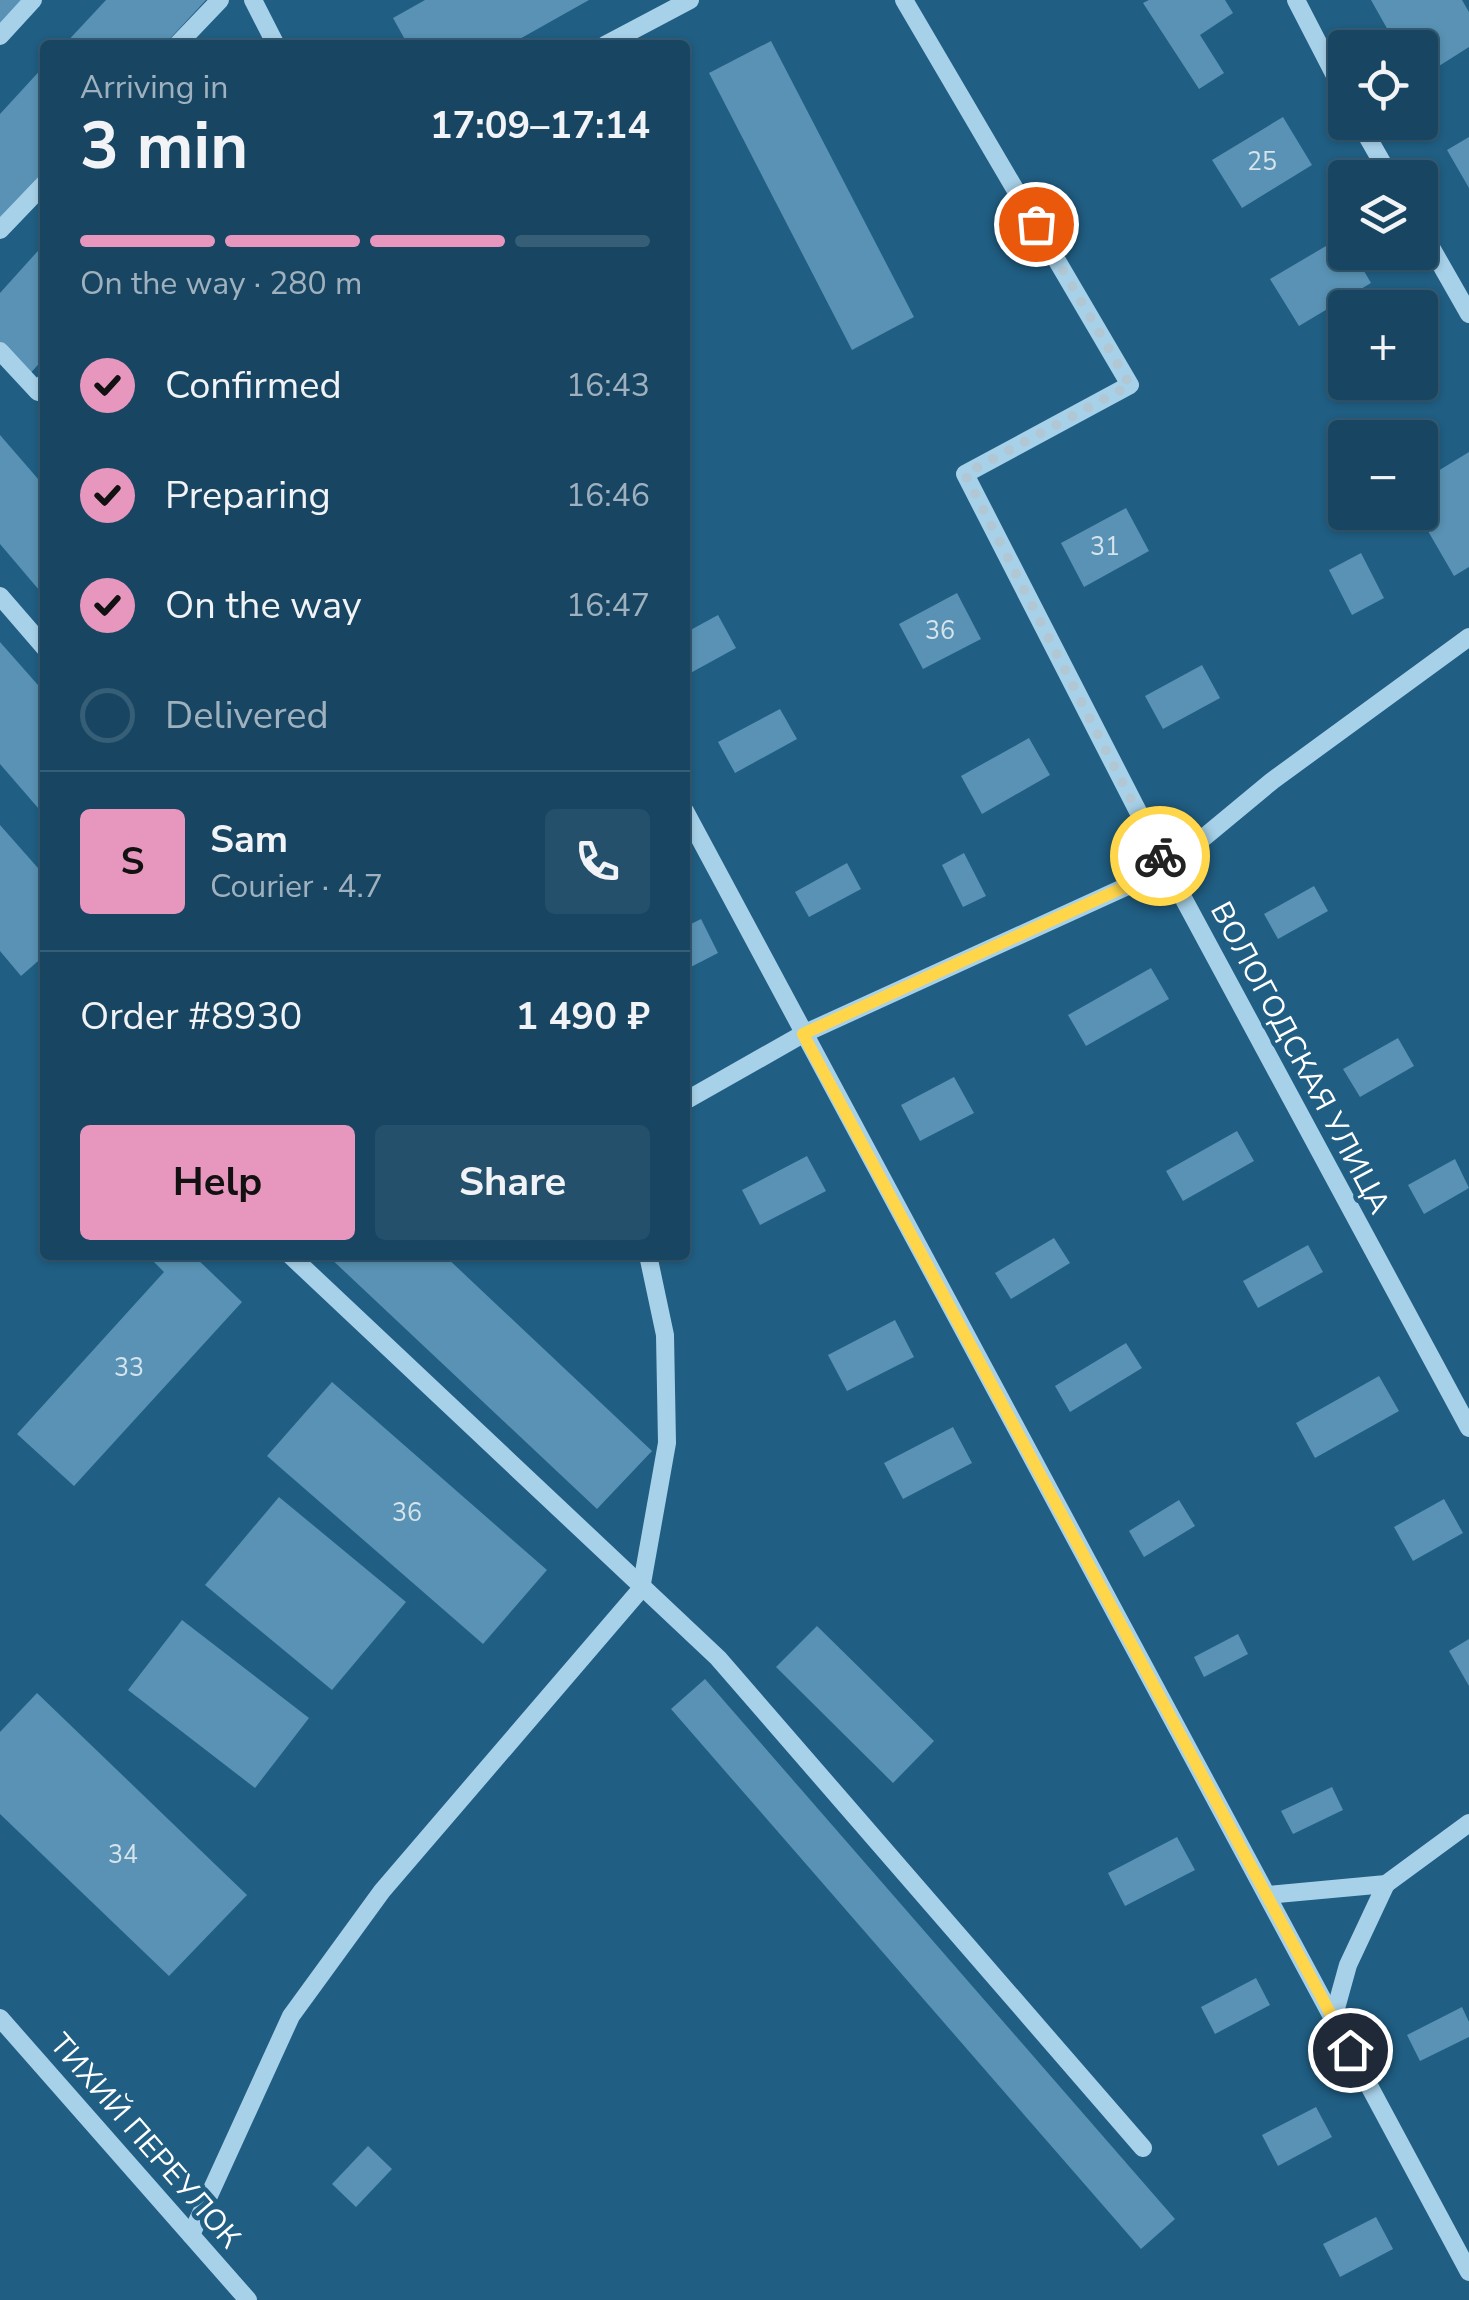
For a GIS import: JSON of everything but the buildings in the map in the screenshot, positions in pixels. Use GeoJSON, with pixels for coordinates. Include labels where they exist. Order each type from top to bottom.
{"type":"FeatureCollection","features":[{"type":"Feature","properties":{"kind":"street"},"geometry":{"type":"LineString","coordinates":[[0,36],[34,0]]}},
{"type":"Feature","properties":{"kind":"street"},"geometry":{"type":"LineString","coordinates":[[182,40],[220,0]]}},
{"type":"Feature","properties":{"kind":"street"},"geometry":{"type":"LineString","coordinates":[[253,0],[273,40]]}},
{"type":"Feature","properties":{"kind":"street"},"geometry":{"type":"LineString","coordinates":[[614,40],[690,0]]}},
{"type":"Feature","properties":{"kind":"street","name":"ВОЛОГОДСКАЯ УЛИЦА"},"geometry":{"type":"LineString","coordinates":[[904,0],[1130,385],[965,474],[1166,868],[1469,1428]]}},
{"type":"Feature","properties":{"kind":"street"},"geometry":{"type":"LineString","coordinates":[[1296,0],[1328,63]]}},
{"type":"Feature","properties":{"kind":"street"},"geometry":{"type":"LineString","coordinates":[[0,230],[40,188]]}},
{"type":"Feature","properties":{"kind":"street"},"geometry":{"type":"LineString","coordinates":[[1438,251],[1461,280],[1469,314]]}},
{"type":"Feature","properties":{"kind":"street"},"geometry":{"type":"LineString","coordinates":[[0,351],[38,392],[40,389]]}},
{"type":"Feature","properties":{"kind":"street"},"geometry":{"type":"LineString","coordinates":[[0,596],[40,642]]}},
{"type":"Feature","properties":{"kind":"street"},"geometry":{"type":"LineString","coordinates":[[690,1098],[803,1034],[1166,868],[1272,781],[1469,638]]}},
{"type":"Feature","properties":{"kind":"street"},"geometry":{"type":"LineString","coordinates":[[690,820],[1469,2272]]}},
{"type":"Feature","properties":{"kind":"street"},"geometry":{"type":"LineString","coordinates":[[295,1260],[718,1658],[1143,2148]]}},
{"type":"Feature","properties":{"kind":"street"},"geometry":{"type":"LineString","coordinates":[[191,2234],[291,2016],[382,1891],[641,1588],[667,1443],[664,1336],[649,1260]]}},
{"type":"Feature","properties":{"kind":"street"},"geometry":{"type":"LineString","coordinates":[[1333,2018],[1348,1964],[1386,1884],[1469,1822]]}},
{"type":"Feature","properties":{"kind":"street"},"geometry":{"type":"LineString","coordinates":[[1267,1895],[1386,1884]]}},
{"type":"Feature","properties":{"kind":"street","name":"ТИХИЙ ПЕРЕУЛОК"},"geometry":{"type":"LineString","coordinates":[[0,2018],[248,2300]]}},
{"type":"Feature","properties":{"kind":"way so far"},"geometry":{"type":"LineString","coordinates":[[1036,224],[1130,385],[965,474],[1160,856]]}},
{"type":"Feature","properties":{"kind":"route"},"geometry":{"type":"LineString","coordinates":[[1160,856],[1166,868],[803,1034],[1350,2050]]}}]}
